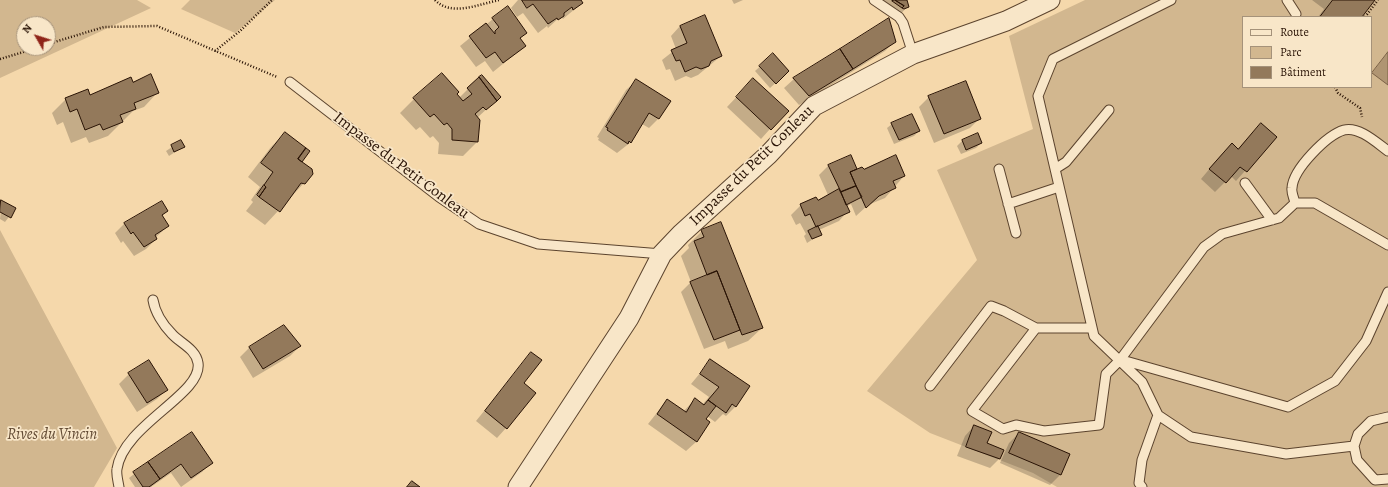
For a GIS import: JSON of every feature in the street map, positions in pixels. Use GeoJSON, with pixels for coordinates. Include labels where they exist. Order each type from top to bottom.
{"type":"FeatureCollection","features":[{"type":"Feature","properties":{"kind":"street","name":"Impasse du Petit Conleau"},"geometry":{"type":"LineString","coordinates":[[518,487],[629,318],[662,254],[681,234],[768,155],[814,106],[913,54],[1006,21],[1050,0]]}},
{"type":"Feature","properties":{"kind":"lane"},"geometry":{"type":"LineString","coordinates":[[874,0],[899,17],[904,23],[913,54]]}},
{"type":"Feature","properties":{"kind":"lane"},"geometry":{"type":"LineString","coordinates":[[1170,0],[1053,59],[1038,96],[1094,336],[1142,382],[1158,415],[1191,437],[1286,454],[1354,446]]}},
{"type":"Feature","properties":{"kind":"lane"},"geometry":{"type":"LineString","coordinates":[[1287,0],[1296,14]]}},
{"type":"Feature","properties":{"kind":"lane","name":"Impasse du Petit Conleau"},"geometry":{"type":"LineString","coordinates":[[290,82],[439,197],[479,224],[538,244],[662,254]]}},
{"type":"Feature","properties":{"kind":"lane"},"geometry":{"type":"LineString","coordinates":[[1055,169],[1066,162],[1110,110]]}},
{"type":"Feature","properties":{"kind":"lane"},"geometry":{"type":"LineString","coordinates":[[1295,203],[1292,188],[1296,175],[1308,157],[1319,146],[1345,130],[1358,131],[1388,151]]}},
{"type":"Feature","properties":{"kind":"lane"},"geometry":{"type":"LineString","coordinates":[[998,169],[1016,233]]}},
{"type":"Feature","properties":{"kind":"lane"},"geometry":{"type":"LineString","coordinates":[[1245,183],[1272,220]]}},
{"type":"Feature","properties":{"kind":"lane"},"geometry":{"type":"LineString","coordinates":[[1008,204],[1059,187]]}},
{"type":"Feature","properties":{"kind":"lane"},"geometry":{"type":"LineString","coordinates":[[1036,328],[972,411],[1003,429],[1016,425],[1044,431],[1099,425],[1106,374],[1120,360],[1204,247],[1222,234],[1278,218],[1295,203],[1315,203],[1388,245]]}},
{"type":"Feature","properties":{"kind":"lane"},"geometry":{"type":"LineString","coordinates":[[1120,360],[1288,407],[1335,381],[1366,341],[1388,292]]}},
{"type":"Feature","properties":{"kind":"lane"},"geometry":{"type":"LineString","coordinates":[[119,487],[117,469],[123,452],[130,440],[178,397],[190,384],[197,373],[198,363],[195,355],[172,334],[161,320],[154,308],[153,300]]}},
{"type":"Feature","properties":{"kind":"lane"},"geometry":{"type":"LineString","coordinates":[[930,386],[991,306],[1004,311],[1036,328],[1092,328]]}},
{"type":"Feature","properties":{"kind":"lane"},"geometry":{"type":"LineString","coordinates":[[1142,487],[1139,483],[1142,460],[1158,415]]}},
{"type":"Feature","properties":{"kind":"lane"},"geometry":{"type":"LineString","coordinates":[[1388,417],[1371,421],[1358,434],[1354,446],[1357,460],[1375,480],[1388,479]]}},
{"type":"Feature","properties":{"kind":"path"},"geometry":{"type":"LineString","coordinates":[[215,51],[240,31],[272,0]]}},
{"type":"Feature","properties":{"kind":"path"},"geometry":{"type":"LineString","coordinates":[[435,0],[438,3],[458,10],[499,0]]}},
{"type":"Feature","properties":{"kind":"path"},"geometry":{"type":"LineString","coordinates":[[1366,16],[1378,0]]}},
{"type":"Feature","properties":{"kind":"path"},"geometry":{"type":"LineString","coordinates":[[56,42],[104,27],[157,26],[290,82]]}},
{"type":"Feature","properties":{"kind":"path"},"geometry":{"type":"LineString","coordinates":[[0,59],[16,54]]}},
{"type":"Feature","properties":{"kind":"path"},"geometry":{"type":"LineString","coordinates":[[1336,88],[1338,93],[1360,108],[1362,116],[1358,131]]}},
{"type":"Feature","properties":{"kind":"green space"},"geometry":{"type":"Polygon","coordinates":[[[0,0],[137,0],[151,8],[56,52],[56,16],[16,16],[16,56],[47,56],[0,78],[0,0]]]}},
{"type":"Feature","properties":{"kind":"green space"},"geometry":{"type":"Polygon","coordinates":[[[190,0],[275,0],[235,33],[181,9],[190,0]]]}},
{"type":"Feature","properties":{"kind":"green space"},"geometry":{"type":"Polygon","coordinates":[[[1085,0],[1388,0],[1388,487],[1057,487],[1033,473],[930,433],[867,391],[977,260],[937,170],[1033,129],[1009,36],[1085,0]]]}},
{"type":"Feature","properties":{"kind":"green space","name":"Rives du Vincin"},"geometry":{"type":"Polygon","coordinates":[[[0,230],[117,448],[94,487],[0,487],[0,230]]]}},
{"type":"Feature","properties":{"kind":"shaded area"},"geometry":{"type":"Polygon","coordinates":[[[1388,52],[1388,85],[1372,73],[1388,52]]]}},
{"type":"Feature","properties":{"kind":"building"},"geometry":{"type":"Polygon","coordinates":[[[522,0],[581,0],[583,3],[573,10],[572,7],[564,13],[564,16],[558,20],[557,18],[548,24],[533,4],[527,8],[522,0]]]}},
{"type":"Feature","properties":{"kind":"building"},"geometry":{"type":"Polygon","coordinates":[[[895,0],[907,0],[909,7],[904,9],[902,8],[904,6],[895,0]]]}},
{"type":"Feature","properties":{"kind":"building"},"geometry":{"type":"Polygon","coordinates":[[[895,0],[904,6],[902,8],[892,1],[895,0]]]}},
{"type":"Feature","properties":{"kind":"building"},"geometry":{"type":"Polygon","coordinates":[[[1333,0],[1375,0],[1363,16],[1321,16],[1333,0]]]}},
{"type":"Feature","properties":{"kind":"building"},"geometry":{"type":"Polygon","coordinates":[[[508,6],[527,33],[520,38],[526,46],[503,63],[495,52],[486,58],[469,36],[486,23],[495,34],[495,31],[499,27],[492,18],[508,6]]]}},
{"type":"Feature","properties":{"kind":"building"},"geometry":{"type":"Polygon","coordinates":[[[705,15],[722,56],[711,61],[709,66],[701,69],[696,67],[685,72],[680,60],[676,61],[671,50],[687,43],[680,26],[705,15]]]}},
{"type":"Feature","properties":{"kind":"building"},"geometry":{"type":"Polygon","coordinates":[[[889,18],[896,42],[853,69],[840,49],[889,18]]]}},
{"type":"Feature","properties":{"kind":"building"},"geometry":{"type":"Polygon","coordinates":[[[840,49],[853,69],[809,96],[793,78],[840,49]]]}},
{"type":"Feature","properties":{"kind":"building"},"geometry":{"type":"Polygon","coordinates":[[[773,53],[789,71],[776,84],[759,66],[773,53]]]}},
{"type":"Feature","properties":{"kind":"building"},"geometry":{"type":"Polygon","coordinates":[[[442,73],[459,92],[457,94],[463,101],[472,94],[467,88],[479,77],[497,101],[486,110],[483,107],[475,114],[480,120],[478,142],[452,140],[452,129],[447,123],[444,125],[434,114],[430,117],[413,98],[442,73]]]}},
{"type":"Feature","properties":{"kind":"building"},"geometry":{"type":"Polygon","coordinates":[[[151,74],[159,93],[134,103],[136,109],[120,115],[123,122],[103,130],[100,124],[85,130],[77,109],[70,112],[65,98],[88,89],[90,95],[131,77],[133,82],[151,74]]]}},
{"type":"Feature","properties":{"kind":"building"},"geometry":{"type":"Polygon","coordinates":[[[482,75],[501,97],[497,101],[479,77],[482,75]]]}},
{"type":"Feature","properties":{"kind":"building"},"geometry":{"type":"Polygon","coordinates":[[[753,78],[789,111],[771,130],[736,97],[753,78]]]}},
{"type":"Feature","properties":{"kind":"building"},"geometry":{"type":"Polygon","coordinates":[[[636,79],[671,101],[659,119],[649,113],[631,143],[629,141],[628,144],[607,130],[608,128],[606,127],[636,79]]]}},
{"type":"Feature","properties":{"kind":"building"},"geometry":{"type":"Polygon","coordinates":[[[966,81],[981,119],[944,134],[928,96],[966,81]]]}},
{"type":"Feature","properties":{"kind":"building"},"geometry":{"type":"Polygon","coordinates":[[[912,114],[920,131],[899,140],[891,123],[912,114]]]}},
{"type":"Feature","properties":{"kind":"building"},"geometry":{"type":"Polygon","coordinates":[[[1261,123],[1277,137],[1247,172],[1240,167],[1226,183],[1209,169],[1232,143],[1238,149],[1261,123]]]}},
{"type":"Feature","properties":{"kind":"building"},"geometry":{"type":"Polygon","coordinates":[[[285,132],[306,148],[298,159],[312,169],[313,174],[305,184],[301,183],[280,212],[259,197],[266,187],[264,185],[273,172],[261,163],[285,132]]]}},
{"type":"Feature","properties":{"kind":"building"},"geometry":{"type":"Polygon","coordinates":[[[978,133],[982,143],[966,150],[962,140],[978,133]]]}},
{"type":"Feature","properties":{"kind":"building"},"geometry":{"type":"Polygon","coordinates":[[[181,140],[185,147],[174,152],[171,145],[181,140]]]}},
{"type":"Feature","properties":{"kind":"building"},"geometry":{"type":"Polygon","coordinates":[[[306,148],[310,151],[302,162],[298,159],[306,148]]]}},
{"type":"Feature","properties":{"kind":"building"},"geometry":{"type":"Polygon","coordinates":[[[851,155],[857,169],[850,172],[856,186],[841,192],[828,165],[851,155]]]}},
{"type":"Feature","properties":{"kind":"building"},"geometry":{"type":"Polygon","coordinates":[[[896,155],[905,176],[893,181],[896,188],[879,196],[866,208],[850,172],[862,167],[864,169],[896,155]]]}},
{"type":"Feature","properties":{"kind":"building"},"geometry":{"type":"Polygon","coordinates":[[[264,185],[266,187],[259,197],[257,195],[264,185]]]}},
{"type":"Feature","properties":{"kind":"building"},"geometry":{"type":"Polygon","coordinates":[[[856,186],[862,197],[846,205],[841,192],[856,186]]]}},
{"type":"Feature","properties":{"kind":"building"},"geometry":{"type":"Polygon","coordinates":[[[839,189],[850,212],[816,227],[810,214],[805,216],[800,204],[816,197],[818,200],[839,189]]]}},
{"type":"Feature","properties":{"kind":"building"},"geometry":{"type":"Polygon","coordinates":[[[1,200],[16,208],[11,218],[0,212],[1,200]]]}},
{"type":"Feature","properties":{"kind":"building"},"geometry":{"type":"Polygon","coordinates":[[[162,201],[168,211],[162,215],[169,226],[155,235],[157,239],[144,247],[133,232],[131,234],[124,223],[162,201]]]}},
{"type":"Feature","properties":{"kind":"building"},"geometry":{"type":"Polygon","coordinates":[[[721,222],[763,328],[742,335],[717,271],[707,275],[694,241],[704,237],[701,230],[721,222]]]}},
{"type":"Feature","properties":{"kind":"building"},"geometry":{"type":"Polygon","coordinates":[[[818,226],[822,235],[812,239],[808,231],[818,226]]]}},
{"type":"Feature","properties":{"kind":"building"},"geometry":{"type":"Polygon","coordinates":[[[717,271],[740,330],[714,340],[690,282],[717,271]]]}},
{"type":"Feature","properties":{"kind":"building"},"geometry":{"type":"Polygon","coordinates":[[[284,325],[301,346],[263,369],[249,347],[284,325]]]}},
{"type":"Feature","properties":{"kind":"building"},"geometry":{"type":"Polygon","coordinates":[[[531,352],[542,360],[524,383],[536,393],[507,429],[485,411],[531,352]]]}},
{"type":"Feature","properties":{"kind":"building"},"geometry":{"type":"Polygon","coordinates":[[[710,359],[750,386],[736,407],[732,404],[726,413],[708,400],[719,387],[700,374],[710,359]]]}},
{"type":"Feature","properties":{"kind":"building"},"geometry":{"type":"Polygon","coordinates":[[[149,360],[168,390],[147,403],[128,373],[149,360]]]}},
{"type":"Feature","properties":{"kind":"building"},"geometry":{"type":"Polygon","coordinates":[[[695,398],[704,405],[708,400],[716,406],[706,419],[710,422],[697,442],[657,414],[667,399],[686,412],[695,398]]]}},
{"type":"Feature","properties":{"kind":"building"},"geometry":{"type":"Polygon","coordinates":[[[974,425],[992,432],[987,443],[1004,450],[1000,459],[966,447],[974,425]]]}},
{"type":"Feature","properties":{"kind":"building"},"geometry":{"type":"Polygon","coordinates":[[[192,432],[213,463],[191,478],[181,464],[160,479],[148,462],[192,432]]]}},
{"type":"Feature","properties":{"kind":"building"},"geometry":{"type":"Polygon","coordinates":[[[1019,432],[1070,454],[1061,475],[1009,453],[1019,432]]]}},
{"type":"Feature","properties":{"kind":"building"},"geometry":{"type":"Polygon","coordinates":[[[148,462],[160,479],[149,487],[143,487],[133,472],[148,462]]]}},
{"type":"Feature","properties":{"kind":"building"},"geometry":{"type":"Polygon","coordinates":[[[412,481],[420,487],[407,487],[412,481]]]}}]}
